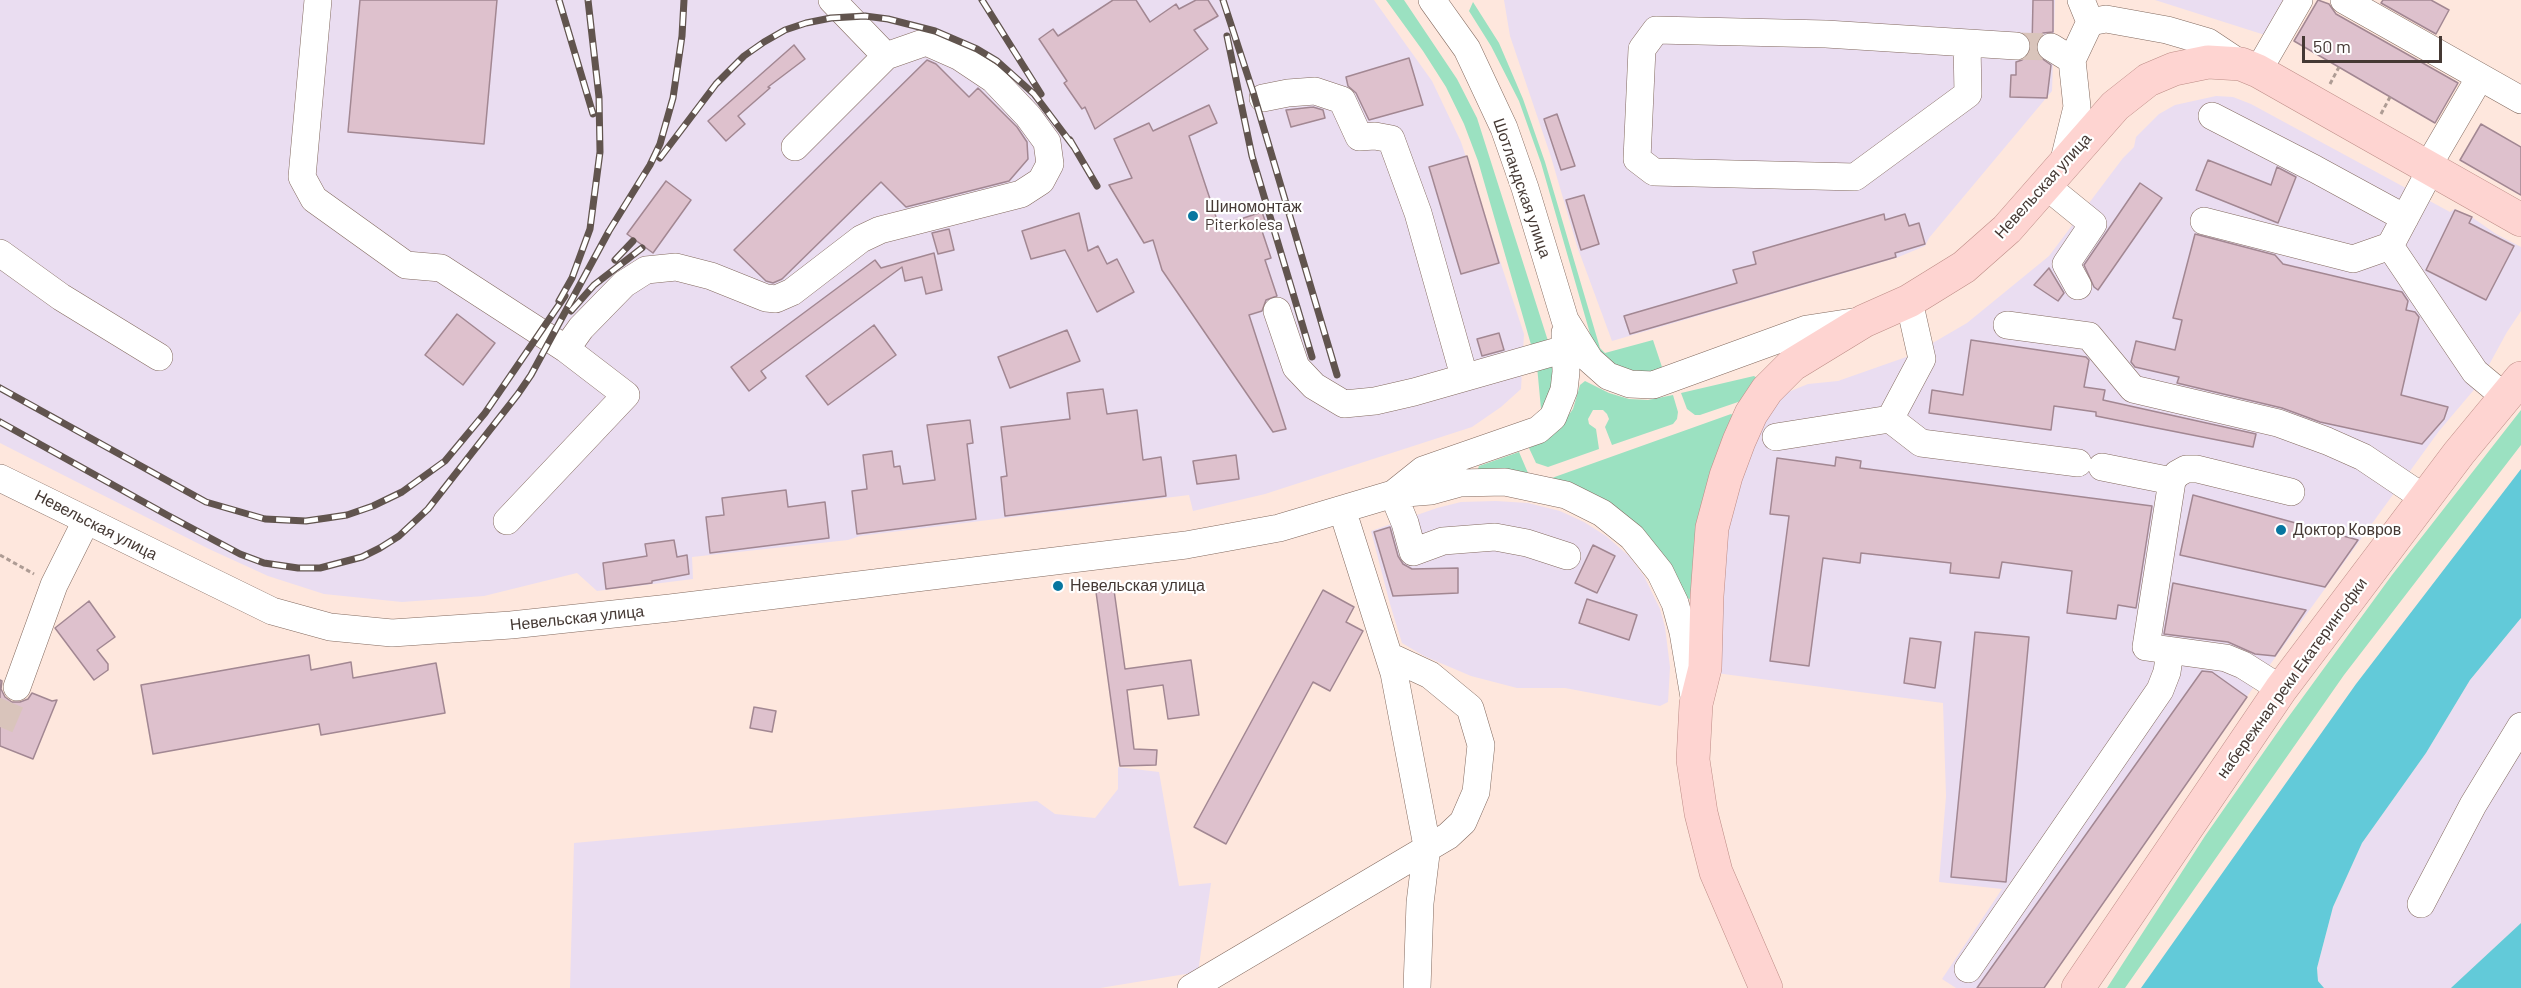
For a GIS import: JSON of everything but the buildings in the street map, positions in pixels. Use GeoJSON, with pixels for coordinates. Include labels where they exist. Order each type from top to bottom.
{"type":"FeatureCollection","features":[{"type":"Feature","properties":{"kind":"main road","name":"Невельская улица"},"geometry":{"type":"LineString","coordinates":[[1864,321],[1909,301],[1964,267],[2007,229],[2115,106],[2148,80],[2174,69],[2208,62],[2249,68],[2521,220]]}},
{"type":"Feature","properties":{"kind":"main road"},"geometry":{"type":"LineString","coordinates":[[1766,988],[1716,872],[1701,813],[1693,760],[1696,704],[1705,668],[1712,528],[1726,476],[1739,441],[1751,414],[1767,390],[1792,365],[1864,321]]}},
{"type":"Feature","properties":{"kind":"main road","name":"набережная реки Екатерингофки"},"geometry":{"type":"LineString","coordinates":[[2077,984],[2281,689],[2516,380]]}},
{"type":"Feature","properties":{"kind":"street"},"geometry":{"type":"LineString","coordinates":[[318,0],[303,177],[314,198],[406,265],[441,268],[566,349],[626,395],[507,520]]}},
{"type":"Feature","properties":{"kind":"street"},"geometry":{"type":"LineString","coordinates":[[832,0],[886,56]]}},
{"type":"Feature","properties":{"kind":"street","name":"Шотландская улица"},"geometry":{"type":"LineString","coordinates":[[1432,0],[1467,49],[1504,128],[1525,188],[1565,320]]}},
{"type":"Feature","properties":{"kind":"street"},"geometry":{"type":"LineString","coordinates":[[2078,286],[2066,264],[2092,224],[2054,175],[2077,107],[2061,53],[2086,11],[2106,19],[2167,30],[2208,42],[2249,68],[2299,0]]}},
{"type":"Feature","properties":{"kind":"street"},"geometry":{"type":"LineString","coordinates":[[2344,0],[2480,77],[2516,90]]}},
{"type":"Feature","properties":{"kind":"street"},"geometry":{"type":"LineString","coordinates":[[1967,45],[1968,94],[1856,177],[1654,172],[1637,159],[1642,49],[1656,30],[1826,34],[1967,45],[2016,46]]}},
{"type":"Feature","properties":{"kind":"street"},"geometry":{"type":"LineString","coordinates":[[566,349],[600,307],[624,284],[646,270],[676,267],[711,276],[766,298],[777,299],[792,292],[861,239],[880,230],[1021,194],[1041,181],[1050,164],[1047,142],[1028,116],[993,79],[960,57],[926,42],[886,56],[795,147]]}},
{"type":"Feature","properties":{"kind":"street"},"geometry":{"type":"LineString","coordinates":[[2204,221],[2353,260],[2390,246],[2480,77]]}},
{"type":"Feature","properties":{"kind":"street"},"geometry":{"type":"LineString","coordinates":[[1263,98],[1288,93],[1315,92],[1342,100],[1359,137],[1375,136],[1390,139],[1418,213],[1464,376]]}},
{"type":"Feature","properties":{"kind":"street"},"geometry":{"type":"LineString","coordinates":[[2212,116],[2405,218]]}},
{"type":"Feature","properties":{"kind":"street"},"geometry":{"type":"LineString","coordinates":[[2390,246],[2475,372],[2516,380]]}},
{"type":"Feature","properties":{"kind":"street"},"geometry":{"type":"LineString","coordinates":[[0,254],[61,297],[159,357]]}},
{"type":"Feature","properties":{"kind":"street"},"geometry":{"type":"LineString","coordinates":[[1890,419],[1922,359],[1909,301]]}},
{"type":"Feature","properties":{"kind":"street"},"geometry":{"type":"LineString","coordinates":[[1277,311],[1296,367],[1314,386],[1344,404],[1375,401],[1565,349]]}},
{"type":"Feature","properties":{"kind":"street"},"geometry":{"type":"LineString","coordinates":[[1393,494],[1424,470],[1538,430],[1553,417],[1561,403],[1566,372],[1565,320]]}},
{"type":"Feature","properties":{"kind":"street","name":"Невельская улица"},"geometry":{"type":"LineString","coordinates":[[1565,320],[1590,360],[1608,376],[1630,384],[1653,386],[1806,329],[1864,321]]}},
{"type":"Feature","properties":{"kind":"street"},"geometry":{"type":"LineString","coordinates":[[2007,324],[2089,336],[2133,389],[2278,423],[2327,441],[2363,457],[2399,479],[2424,498]]}},
{"type":"Feature","properties":{"kind":"street"},"geometry":{"type":"LineString","coordinates":[[1776,437],[1890,419],[1921,443],[2090,465],[2172,481]]}},
{"type":"Feature","properties":{"kind":"street"},"geometry":{"type":"LineString","coordinates":[[2281,689],[2244,665],[2226,658],[2146,647],[2172,481],[2177,474],[2186,469],[2197,469],[2290,492]]}},
{"type":"Feature","properties":{"kind":"street"},"geometry":{"type":"LineString","coordinates":[[1393,494],[1431,491],[1460,483],[1505,482],[1566,495],[1602,513],[1632,537],[1660,572],[1675,603],[1683,632],[1686,661],[1696,704]]}},
{"type":"Feature","properties":{"kind":"street","name":"Невельская улица"},"geometry":{"type":"LineString","coordinates":[[2,484],[86,520],[272,611],[330,627],[392,633],[511,625],[670,608],[1186,545],[1279,528],[1393,494]]}},
{"type":"Feature","properties":{"kind":"street"},"geometry":{"type":"LineString","coordinates":[[1393,494],[1405,523],[1413,552],[1443,541],[1495,537],[1527,543],[1567,556]]}},
{"type":"Feature","properties":{"kind":"street"},"geometry":{"type":"LineString","coordinates":[[1342,509],[1394,673],[1427,846],[1420,903],[1417,988]]}},
{"type":"Feature","properties":{"kind":"street"},"geometry":{"type":"LineString","coordinates":[[17,687],[54,585],[86,520]]}},
{"type":"Feature","properties":{"kind":"street"},"geometry":{"type":"LineString","coordinates":[[1968,969],[2160,690],[2167,672],[2170,651]]}},
{"type":"Feature","properties":{"kind":"street"},"geometry":{"type":"LineString","coordinates":[[1191,988],[1427,846],[1448,836],[1463,822],[1476,792],[1481,745],[1470,708],[1430,675],[1389,656]]}},
{"type":"Feature","properties":{"kind":"street"},"geometry":{"type":"LineString","coordinates":[[2421,903],[2473,805],[2521,726]]}},
{"type":"Feature","properties":{"kind":"street"},"geometry":{"type":"LineString","coordinates":[[1748,950],[1755,988]]}},
{"type":"Feature","properties":{"kind":"path"},"geometry":{"type":"LineString","coordinates":[[2329,87],[2339,67]]}},
{"type":"Feature","properties":{"kind":"path"},"geometry":{"type":"LineString","coordinates":[[2380,116],[2390,97]]}},
{"type":"Feature","properties":{"kind":"path"},"geometry":{"type":"LineString","coordinates":[[0,555],[54,585]]}},
{"type":"Feature","properties":{"kind":"shaded area"},"geometry":{"type":"Polygon","coordinates":[[[0,0],[1374,0],[1432,81],[1461,142],[1524,334],[1521,389],[1501,407],[1472,427],[1265,494],[1193,511],[1189,495],[860,536],[848,540],[692,557],[693,579],[597,591],[577,573],[484,596],[402,602],[324,594],[268,576],[209,549],[0,443],[0,0]]]}},
{"type":"Feature","properties":{"kind":"shaded area"},"geometry":{"type":"Polygon","coordinates":[[[1504,0],[2055,0],[2052,91],[1929,238],[1925,246],[1896,258],[1612,341],[1577,246],[1551,157],[1510,36],[1504,0]]]}},
{"type":"Feature","properties":{"kind":"shaded area"},"geometry":{"type":"Polygon","coordinates":[[[2155,0],[2290,0],[2268,36],[2155,0]]]}},
{"type":"Feature","properties":{"kind":"shaded area"},"geometry":{"type":"Polygon","coordinates":[[[2216,96],[2233,97],[2251,104],[2450,212],[2455,209],[2473,218],[2496,234],[2521,247],[2521,311],[2478,385],[2439,431],[2243,702],[2043,988],[1956,988],[1942,979],[2002,889],[1939,882],[1946,796],[1943,703],[1716,673],[1729,517],[1758,426],[1786,393],[1808,384],[1838,381],[1912,355],[1967,323],[2049,256],[2123,158],[2134,147],[2136,137],[2159,114],[2175,105],[2216,96]]]}},
{"type":"Feature","properties":{"kind":"shaded area"},"geometry":{"type":"Polygon","coordinates":[[[1461,502],[1528,503],[1560,511],[1606,536],[1629,556],[1644,576],[1660,609],[1665,627],[1670,667],[1668,702],[1660,706],[1565,688],[1517,688],[1471,676],[1424,656],[1402,643],[1371,531],[1461,502]]]}},
{"type":"Feature","properties":{"kind":"shaded area"},"geometry":{"type":"Polygon","coordinates":[[[2521,618],[2521,923],[2451,988],[2324,988],[2318,981],[2317,968],[2333,907],[2362,843],[2426,753],[2470,680],[2521,618]]]}},
{"type":"Feature","properties":{"kind":"shaded area"},"geometry":{"type":"Polygon","coordinates":[[[1118,767],[1159,772],[1179,886],[1211,883],[1198,972],[1100,988],[570,988],[574,843],[1037,801],[1055,814],[1095,818],[1118,789],[1118,767]]]}},
{"type":"Feature","properties":{"kind":"green space"},"geometry":{"type":"Polygon","coordinates":[[[1386,0],[1404,0],[1457,79],[1477,118],[1548,341],[1532,348],[1478,161],[1464,124],[1446,87],[1386,0]]]}},
{"type":"Feature","properties":{"kind":"green space"},"geometry":{"type":"Polygon","coordinates":[[[1473,2],[1499,43],[1523,99],[1545,162],[1600,348],[1605,353],[1653,340],[1663,370],[1646,374],[1618,368],[1604,358],[1591,337],[1541,163],[1519,101],[1491,46],[1469,11],[1473,2]]]}},
{"type":"Feature","properties":{"kind":"green space"},"geometry":{"type":"Polygon","coordinates":[[[1553,365],[1554,375],[1550,397],[1541,409],[1537,366],[1553,365]]]}},
{"type":"Feature","properties":{"kind":"green space"},"geometry":{"type":"Polygon","coordinates":[[[1754,376],[1757,378],[1741,401],[1700,415],[1695,415],[1687,409],[1681,393],[1754,376]]]}},
{"type":"Feature","properties":{"kind":"green space"},"geometry":{"type":"Polygon","coordinates":[[[1585,381],[1609,393],[1629,399],[1648,400],[1673,395],[1678,412],[1677,419],[1673,424],[1612,445],[1605,427],[1609,419],[1607,414],[1603,410],[1593,410],[1588,419],[1589,424],[1596,429],[1599,449],[1548,467],[1536,463],[1529,448],[1539,443],[1565,420],[1573,409],[1580,385],[1585,381]]]}},
{"type":"Feature","properties":{"kind":"green space"},"geometry":{"type":"Polygon","coordinates":[[[2521,410],[2521,445],[2344,675],[2125,988],[2107,988],[2205,836],[2284,723],[2392,575],[2521,410]]]}},
{"type":"Feature","properties":{"kind":"green space"},"geometry":{"type":"Polygon","coordinates":[[[1733,415],[1700,518],[1690,599],[1687,598],[1671,566],[1647,535],[1549,479],[1733,415]]]}},
{"type":"Feature","properties":{"kind":"green space"},"geometry":{"type":"Polygon","coordinates":[[[1519,452],[1528,473],[1478,469],[1479,466],[1519,452]]]}},
{"type":"Feature","properties":{"kind":"water"},"geometry":{"type":"Polygon","coordinates":[[[2521,469],[2521,618],[2470,680],[2426,753],[2362,843],[2333,907],[2317,968],[2318,981],[2324,988],[2141,988],[2356,684],[2521,469]]]}},
{"type":"Feature","properties":{"kind":"water"},"geometry":{"type":"Polygon","coordinates":[[[2521,923],[2521,988],[2451,988],[2452,987],[2521,923]]]}},
{"type":"Feature","properties":{"kind":"tunnel"},"geometry":{"type":"LineString","coordinates":[[2016,46],[2051,47]]}},
{"type":"Feature","properties":{"kind":"tunnel"},"geometry":{"type":"LineString","coordinates":[[0,727],[17,687]]}},
{"type":"Feature","properties":{"kind":"railway"},"geometry":{"type":"LineString","coordinates":[[559,0],[593,114]]}},
{"type":"Feature","properties":{"kind":"railway"},"geometry":{"type":"LineString","coordinates":[[559,301],[572,278],[590,229],[600,152],[599,97],[588,0]]}},
{"type":"Feature","properties":{"kind":"railway"},"geometry":{"type":"LineString","coordinates":[[0,422],[240,554],[264,563],[298,568],[320,568],[362,557],[380,548],[399,536],[428,509],[518,394],[531,375],[609,231],[650,165],[660,144],[673,98],[682,36],[684,0]]}},
{"type":"Feature","properties":{"kind":"railway"},"geometry":{"type":"LineString","coordinates":[[982,0],[1041,94]]}},
{"type":"Feature","properties":{"kind":"railway"},"geometry":{"type":"LineString","coordinates":[[1223,0],[1253,92],[1337,375]]}},
{"type":"Feature","properties":{"kind":"railway"},"geometry":{"type":"LineString","coordinates":[[660,158],[716,84],[744,56],[764,42],[785,30],[806,23],[831,18],[865,16],[888,19],[935,31],[977,49],[997,61],[1034,94],[1074,147]]}},
{"type":"Feature","properties":{"kind":"railway"},"geometry":{"type":"LineString","coordinates":[[1227,36],[1252,156],[1312,357]]}},
{"type":"Feature","properties":{"kind":"railway"},"geometry":{"type":"LineString","coordinates":[[1070,140],[1097,186]]}},
{"type":"Feature","properties":{"kind":"railway"},"geometry":{"type":"LineString","coordinates":[[615,260],[633,241]]}},
{"type":"Feature","properties":{"kind":"railway"},"geometry":{"type":"LineString","coordinates":[[571,311],[594,285],[642,248]]}},
{"type":"Feature","properties":{"kind":"railway"},"geometry":{"type":"LineString","coordinates":[[0,388],[206,502],[265,519],[306,521],[347,515],[402,492],[445,461],[485,413],[565,296]]}},
{"type":"Feature","properties":{"kind":"place","name":"Шиномонтаж Piterkolesa"},"geometry":{"type":"Point","coordinates":[1193,216]}},
{"type":"Feature","properties":{"kind":"place","name":"Доктор Ковров"},"geometry":{"type":"Point","coordinates":[2281,530]}},
{"type":"Feature","properties":{"kind":"place","name":"Невельская улица"},"geometry":{"type":"Point","coordinates":[1058,586]}}]}
